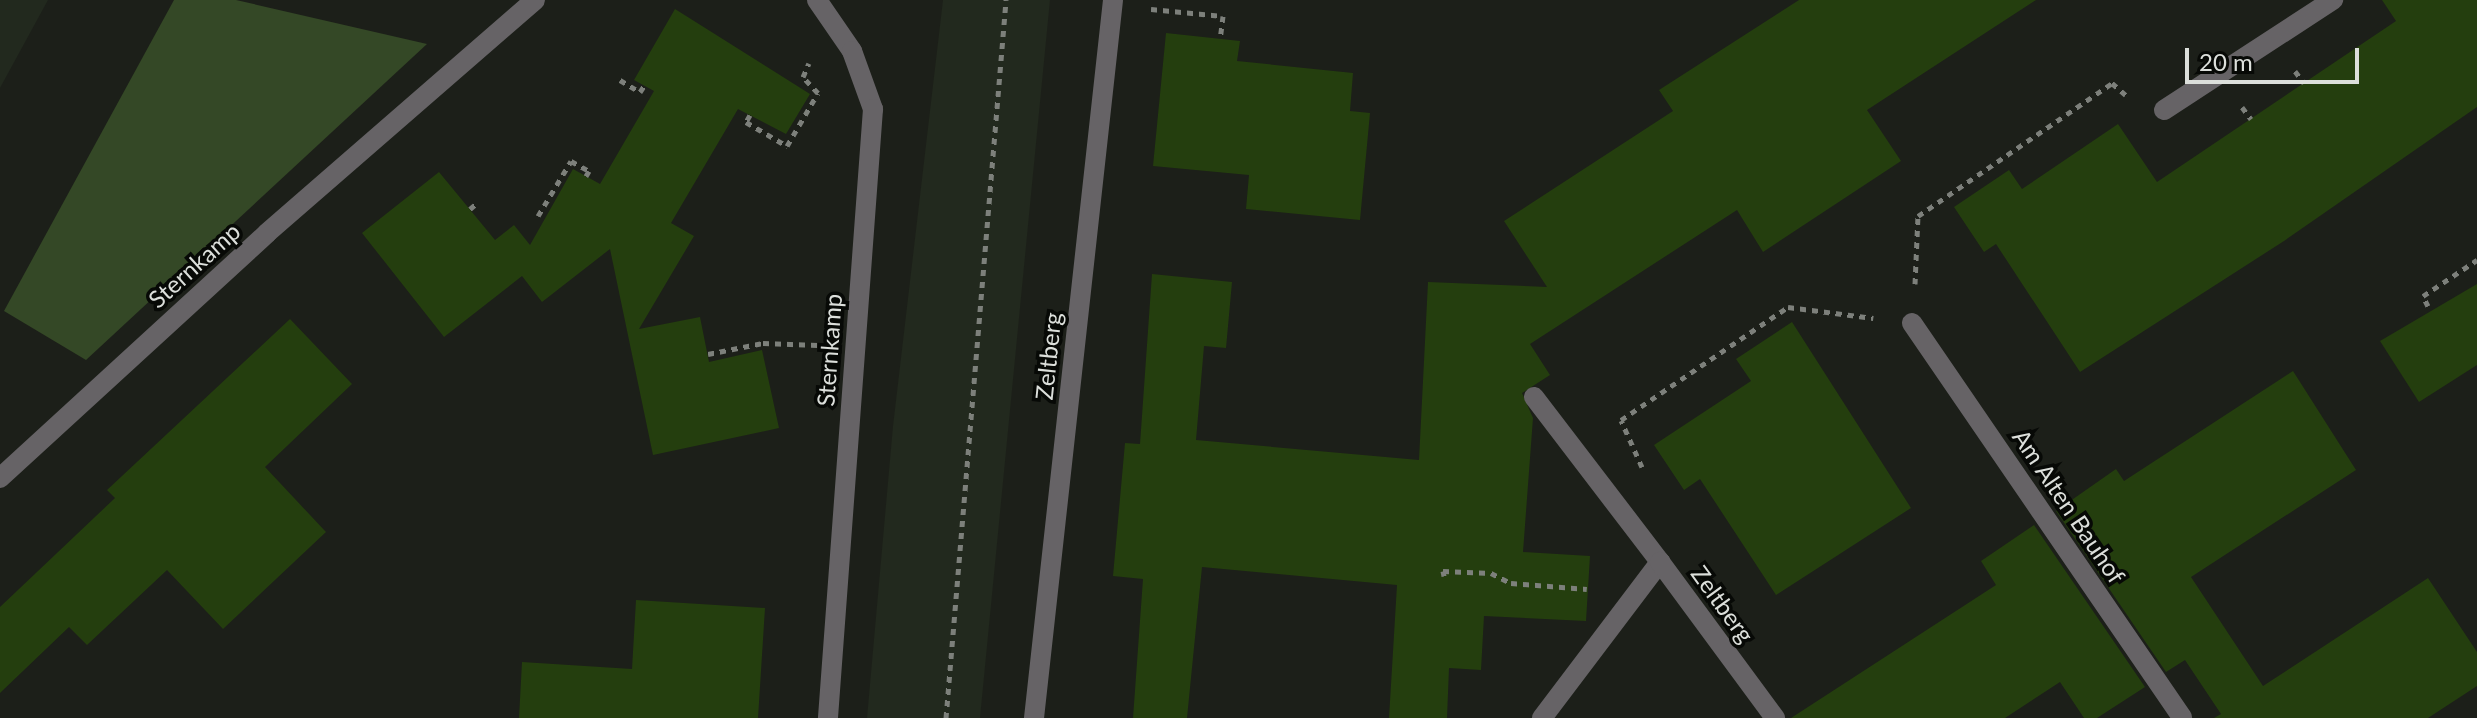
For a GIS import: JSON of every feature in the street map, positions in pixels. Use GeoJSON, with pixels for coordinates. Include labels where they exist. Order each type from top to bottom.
{"type":"FeatureCollection","features":[{"type":"Feature","properties":{"kind":"street","name":"Sternkamp"},"geometry":{"type":"LineString","coordinates":[[0,478],[267,233],[535,0]]}},
{"type":"Feature","properties":{"kind":"street","name":"Sternkamp"},"geometry":{"type":"LineString","coordinates":[[817,0],[852,51],[873,109],[828,718]]}},
{"type":"Feature","properties":{"kind":"street"},"geometry":{"type":"LineString","coordinates":[[2164,110],[2333,0]]}},
{"type":"Feature","properties":{"kind":"street","name":"Zeltberg"},"geometry":{"type":"LineString","coordinates":[[1034,718],[1113,3]]}},
{"type":"Feature","properties":{"kind":"street","name":"Am Alten Bauhof"},"geometry":{"type":"LineString","coordinates":[[1912,323],[2182,718]]}},
{"type":"Feature","properties":{"kind":"street"},"geometry":{"type":"LineString","coordinates":[[1534,397],[1639,530],[1660,562]]}},
{"type":"Feature","properties":{"kind":"street","name":"Zeltberg"},"geometry":{"type":"LineString","coordinates":[[1542,718],[1660,562],[1775,718]]}},
{"type":"Feature","properties":{"kind":"path"},"geometry":{"type":"LineString","coordinates":[[946,718],[1006,0]]}},
{"type":"Feature","properties":{"kind":"path"},"geometry":{"type":"LineString","coordinates":[[1113,3],[1223,16],[1220,39]]}},
{"type":"Feature","properties":{"kind":"path"},"geometry":{"type":"LineString","coordinates":[[750,115],[746,122],[787,146],[818,93],[803,77],[830,18]]}},
{"type":"Feature","properties":{"kind":"path"},"geometry":{"type":"LineString","coordinates":[[620,80],[640,92],[644,86]]}},
{"type":"Feature","properties":{"kind":"path"},"geometry":{"type":"LineString","coordinates":[[1639,530],[1658,502],[1621,420],[1788,307],[1912,323],[1918,216],[2112,83],[2146,112],[2164,110]]}},
{"type":"Feature","properties":{"kind":"path"},"geometry":{"type":"LineString","coordinates":[[538,216],[571,161],[589,171],[586,176]]}},
{"type":"Feature","properties":{"kind":"path"},"geometry":{"type":"LineString","coordinates":[[470,209],[477,203]]}},
{"type":"Feature","properties":{"kind":"path"},"geometry":{"type":"LineString","coordinates":[[2428,306],[2423,296],[2477,260]]}},
{"type":"Feature","properties":{"kind":"path"},"geometry":{"type":"LineString","coordinates":[[708,354],[763,343],[856,347]]}},
{"type":"Feature","properties":{"kind":"path"},"geometry":{"type":"LineString","coordinates":[[1444,576],[1443,571],[1491,573],[1511,583],[1637,593]]}},
{"type":"Feature","properties":{"kind":"shaded area"},"geometry":{"type":"Polygon","coordinates":[[[0,0],[48,0],[0,88],[0,0]]]}},
{"type":"Feature","properties":{"kind":"shaded area"},"geometry":{"type":"Polygon","coordinates":[[[943,0],[1050,0],[980,718],[867,718],[893,426],[943,0]]]}},
{"type":"Feature","properties":{"kind":"green space"},"geometry":{"type":"Polygon","coordinates":[[[174,0],[236,0],[427,44],[86,360],[4,311],[174,0]]]}},
{"type":"Feature","properties":{"kind":"building"},"geometry":{"type":"Polygon","coordinates":[[[1799,0],[2036,0],[1867,110],[1901,161],[1763,252],[1737,210],[1530,344],[1550,375],[1522,393],[1533,418],[1523,552],[1590,556],[1586,621],[1484,616],[1481,670],[1449,668],[1447,718],[1389,718],[1397,585],[1202,567],[1187,718],[1133,718],[1143,579],[1113,576],[1125,443],[1140,444],[1152,274],[1232,282],[1226,348],[1204,346],[1196,440],[1419,460],[1428,282],[1547,287],[1504,221],[1673,111],[1659,90],[1799,0]]]}},
{"type":"Feature","properties":{"kind":"building"},"geometry":{"type":"Polygon","coordinates":[[[2382,0],[2477,0],[2477,107],[2284,241],[2080,372],[1996,244],[1984,252],[1954,207],[2009,170],[2022,189],[2118,124],[2157,182],[2396,21],[2382,0]]]}},
{"type":"Feature","properties":{"kind":"building"},"geometry":{"type":"Polygon","coordinates":[[[675,9],[810,94],[786,134],[738,109],[671,223],[694,236],[639,329],[700,317],[709,362],[762,350],[779,428],[653,455],[610,249],[542,302],[522,276],[444,337],[362,233],[439,172],[495,240],[514,225],[530,245],[573,169],[600,184],[654,91],[634,80],[675,9]]]}},
{"type":"Feature","properties":{"kind":"building"},"geometry":{"type":"Polygon","coordinates":[[[1166,33],[1240,41],[1237,61],[1353,73],[1350,111],[1370,113],[1360,220],[1246,209],[1249,175],[1153,166],[1166,33]]]}},
{"type":"Feature","properties":{"kind":"building"},"geometry":{"type":"Polygon","coordinates":[[[2477,284],[2477,365],[2419,402],[2380,341],[2477,284]]]}},
{"type":"Feature","properties":{"kind":"building"},"geometry":{"type":"Polygon","coordinates":[[[290,319],[352,384],[265,467],[326,532],[223,629],[167,570],[87,645],[69,627],[0,693],[0,607],[115,498],[107,490],[290,319]]]}},
{"type":"Feature","properties":{"kind":"building"},"geometry":{"type":"Polygon","coordinates":[[[1792,322],[1911,508],[1776,595],[1700,479],[1684,490],[1654,445],[1751,381],[1736,359],[1792,322]]]}},
{"type":"Feature","properties":{"kind":"building"},"geometry":{"type":"Polygon","coordinates":[[[2293,371],[2356,470],[2191,577],[2263,686],[2428,578],[2477,652],[2477,686],[2428,718],[2214,718],[2221,714],[2185,660],[2166,672],[2056,511],[2116,469],[2124,481],[2293,371]]]}},
{"type":"Feature","properties":{"kind":"building"},"geometry":{"type":"Polygon","coordinates":[[[2034,525],[2145,687],[2097,718],[2084,718],[2060,682],[2005,718],[1791,718],[1996,585],[1981,561],[2034,525]]]}},
{"type":"Feature","properties":{"kind":"building"},"geometry":{"type":"Polygon","coordinates":[[[636,600],[765,608],[758,718],[519,718],[522,662],[632,669],[636,600]]]}}]}
